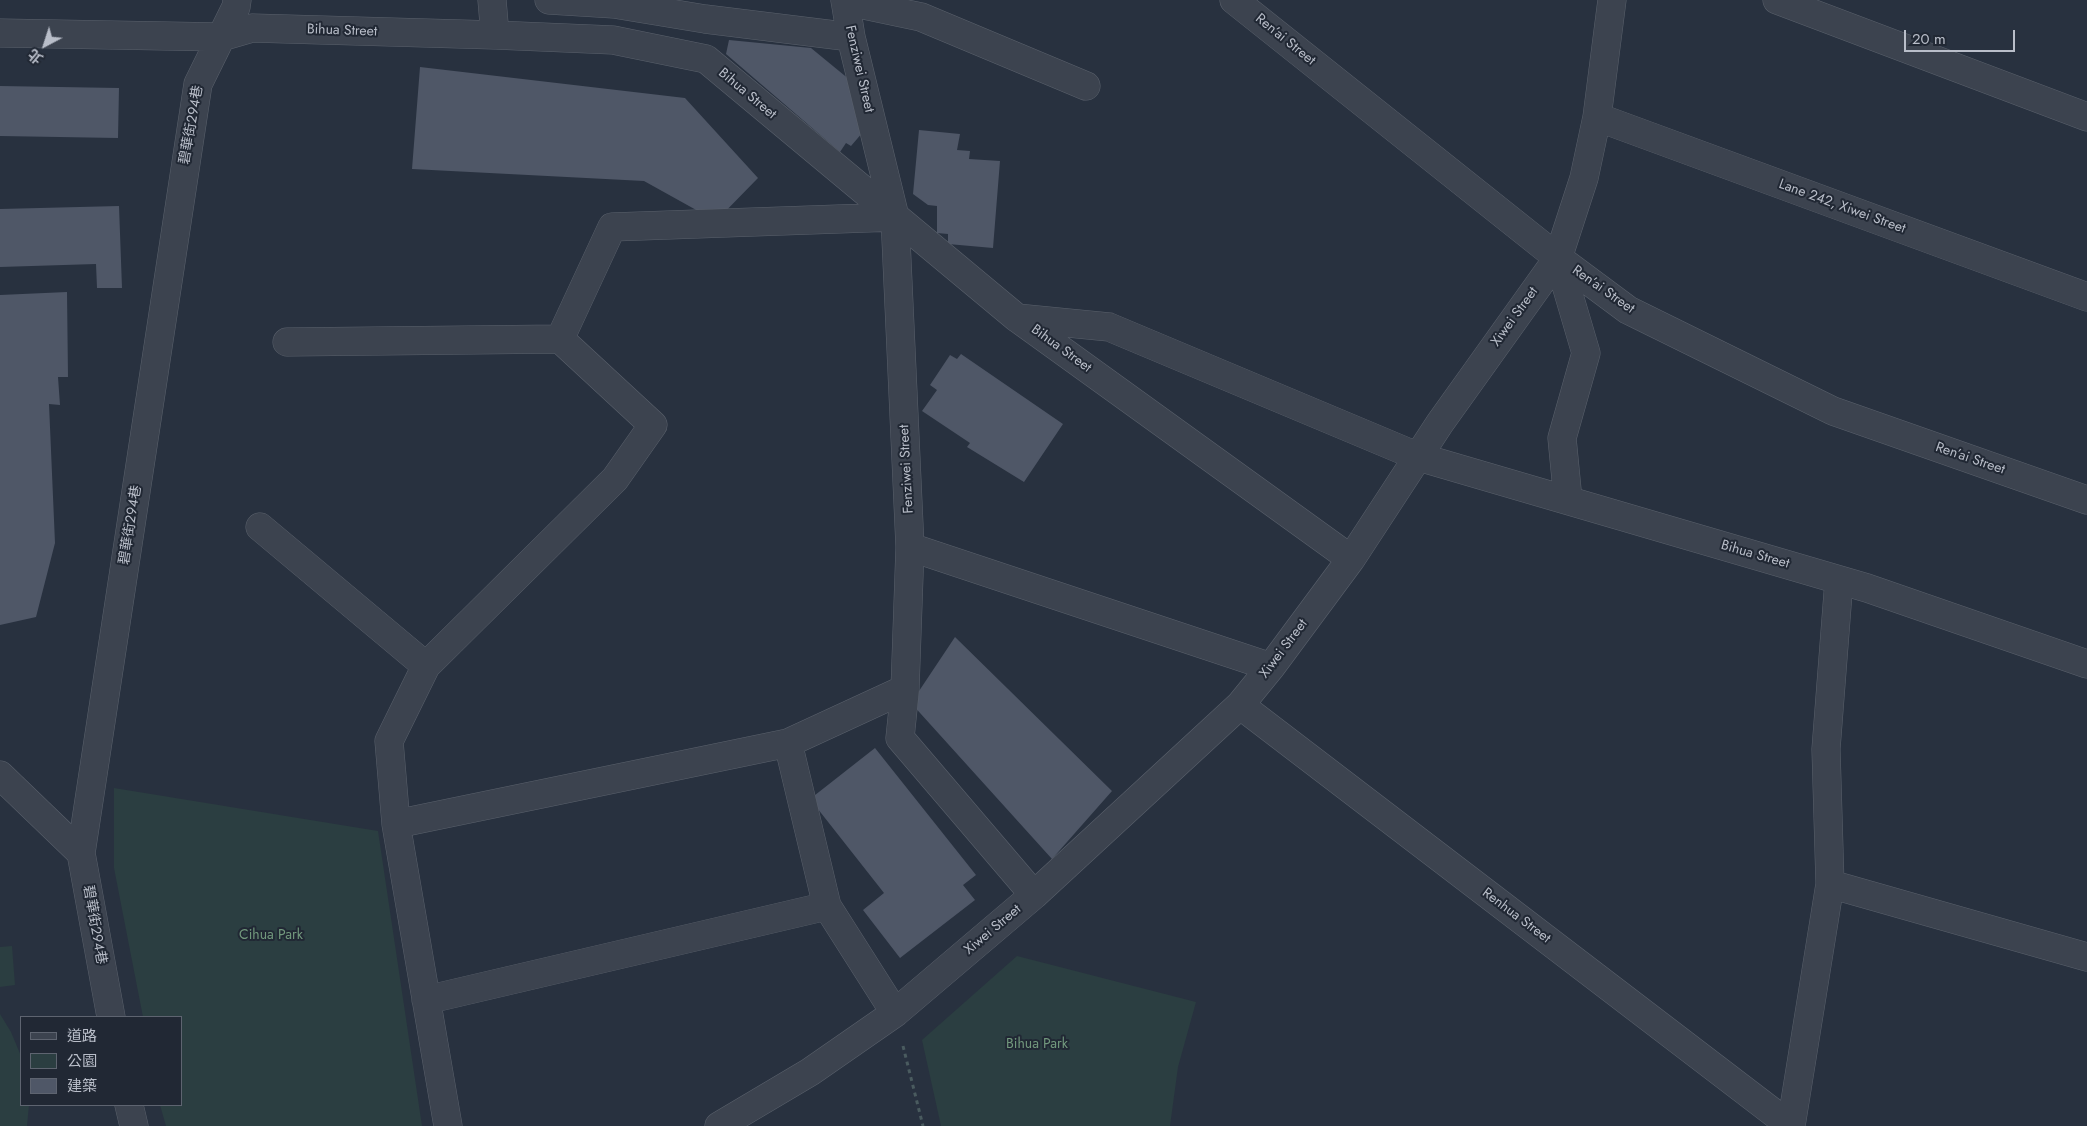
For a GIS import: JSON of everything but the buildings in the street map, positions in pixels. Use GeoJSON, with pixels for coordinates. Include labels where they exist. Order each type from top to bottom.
{"type":"FeatureCollection","features":[{"type":"Feature","properties":{"kind":"street","name":"碧華街294巷"},"geometry":{"type":"LineString","coordinates":[[111,1016],[81,853],[198,84],[236,7],[237,0]]}},
{"type":"Feature","properties":{"kind":"street"},"geometry":{"type":"LineString","coordinates":[[492,0],[495,35]]}},
{"type":"Feature","properties":{"kind":"street"},"geometry":{"type":"LineString","coordinates":[[549,0],[614,2],[705,19],[851,37]]}},
{"type":"Feature","properties":{"kind":"street"},"geometry":{"type":"LineString","coordinates":[[845,0],[921,17],[1086,86]]}},
{"type":"Feature","properties":{"kind":"street","name":"Fenziwei Street"},"geometry":{"type":"LineString","coordinates":[[845,0],[851,37],[895,216],[910,547],[905,689],[900,738],[1034,895]]}},
{"type":"Feature","properties":{"kind":"street","name":"Ren’ai Street"},"geometry":{"type":"LineString","coordinates":[[1234,0],[1558,258],[1628,310],[1833,411],[2087,500]]}},
{"type":"Feature","properties":{"kind":"street","name":"Xiwei Street"},"geometry":{"type":"LineString","coordinates":[[719,1126],[810,1072],[895,1013],[1034,895],[1240,705],[1271,667],[1351,559],[1440,422],[1558,258],[1584,178],[1597,117],[1612,0]]}},
{"type":"Feature","properties":{"kind":"street"},"geometry":{"type":"LineString","coordinates":[[1776,0],[2087,116]]}},
{"type":"Feature","properties":{"kind":"street"},"geometry":{"type":"LineString","coordinates":[[613,40],[614,2]]}},
{"type":"Feature","properties":{"kind":"street","name":"Bihua Street"},"geometry":{"type":"LineString","coordinates":[[0,34],[221,37],[252,28],[495,35],[613,40],[706,59],[1017,318],[1351,559]]}},
{"type":"Feature","properties":{"kind":"street","name":"Lane 242, Xiwei Street"},"geometry":{"type":"LineString","coordinates":[[1597,117],[2087,297]]}},
{"type":"Feature","properties":{"kind":"street"},"geometry":{"type":"LineString","coordinates":[[560,339],[612,227],[895,216]]}},
{"type":"Feature","properties":{"kind":"street"},"geometry":{"type":"LineString","coordinates":[[1558,258],[1586,353],[1562,438],[1568,500]]}},
{"type":"Feature","properties":{"kind":"street","name":"Bihua Street"},"geometry":{"type":"LineString","coordinates":[[1017,318],[1109,327],[1419,457],[1839,580],[2087,664]]}},
{"type":"Feature","properties":{"kind":"street"},"geometry":{"type":"LineString","coordinates":[[287,342],[560,339],[653,425],[615,479],[426,666],[389,742],[396,824],[448,1126]]}},
{"type":"Feature","properties":{"kind":"street"},"geometry":{"type":"LineString","coordinates":[[260,527],[426,666]]}},
{"type":"Feature","properties":{"kind":"street"},"geometry":{"type":"LineString","coordinates":[[910,547],[1271,667]]}},
{"type":"Feature","properties":{"kind":"street"},"geometry":{"type":"LineString","coordinates":[[1791,1126],[1830,884],[1826,748],[1839,580]]}},
{"type":"Feature","properties":{"kind":"street"},"geometry":{"type":"LineString","coordinates":[[396,824],[788,743],[905,689]]}},
{"type":"Feature","properties":{"kind":"street","name":"Renhua Street"},"geometry":{"type":"LineString","coordinates":[[1240,705],[1791,1126]]}},
{"type":"Feature","properties":{"kind":"street"},"geometry":{"type":"LineString","coordinates":[[788,743],[827,906],[895,1013]]}},
{"type":"Feature","properties":{"kind":"street"},"geometry":{"type":"LineString","coordinates":[[0,775],[81,853]]}},
{"type":"Feature","properties":{"kind":"street"},"geometry":{"type":"LineString","coordinates":[[1830,884],[2087,957]]}},
{"type":"Feature","properties":{"kind":"street"},"geometry":{"type":"LineString","coordinates":[[426,1000],[827,906]]}},
{"type":"Feature","properties":{"kind":"street"},"geometry":{"type":"LineString","coordinates":[[129,1106],[134,1126]]}},
{"type":"Feature","properties":{"kind":"path"},"geometry":{"type":"LineString","coordinates":[[895,1013],[922,1126]]}},
{"type":"Feature","properties":{"kind":"green space","name":"Cihua Park"},"geometry":{"type":"Polygon","coordinates":[[[114,788],[378,831],[422,1126],[166,1126],[160,1106],[182,1106],[182,1016],[143,1016],[114,868],[114,788]]]}},
{"type":"Feature","properties":{"kind":"green space"},"geometry":{"type":"Polygon","coordinates":[[[12,946],[15,985],[0,987],[0,947],[12,946]]]}},
{"type":"Feature","properties":{"kind":"green space","name":"Bihua Park"},"geometry":{"type":"Polygon","coordinates":[[[1017,956],[1196,1002],[1178,1067],[1170,1126],[941,1126],[922,1040],[1017,956]]]}},
{"type":"Feature","properties":{"kind":"green space"},"geometry":{"type":"Polygon","coordinates":[[[0,1014],[11,1032],[20,1054],[20,1106],[29,1106],[27,1126],[0,1126],[0,1014]]]}}]}
